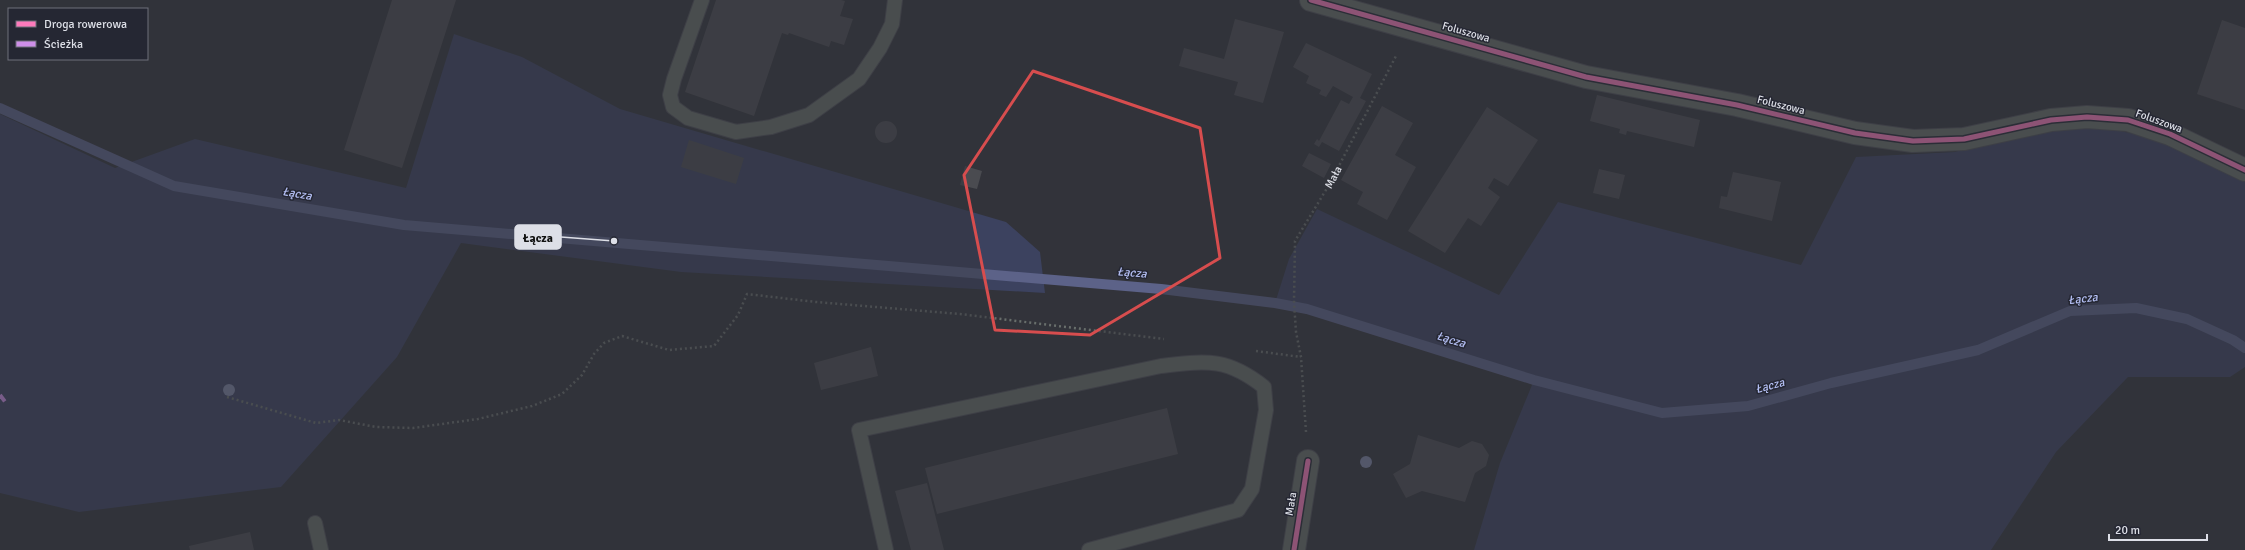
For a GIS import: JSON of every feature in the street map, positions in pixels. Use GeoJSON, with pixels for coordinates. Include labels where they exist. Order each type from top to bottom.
{"type":"FeatureCollection","features":[{"type":"Feature","properties":{"kind":"street","name":"Foluszowa"},"geometry":{"type":"LineString","coordinates":[[1311,0],[1412,27],[1586,77],[1737,105],[1855,133],[1913,141],[1964,139],[2051,120],[2087,117],[2128,120],[2170,134],[2245,170]]}},
{"type":"Feature","properties":{"kind":"street","name":"Mała"},"geometry":{"type":"LineString","coordinates":[[1294,550],[1308,461]]}},
{"type":"Feature","properties":{"kind":"lane"},"geometry":{"type":"LineString","coordinates":[[702,0],[674,79],[670,95],[673,107],[688,118],[736,132],[771,127],[810,115],[859,79],[880,48],[892,24],[894,0]]}},
{"type":"Feature","properties":{"kind":"lane"},"geometry":{"type":"LineString","coordinates":[[886,550],[859,430],[1160,366],[1199,362],[1228,364],[1246,373],[1264,387],[1266,410],[1252,489],[1238,510],[1089,550]]}},
{"type":"Feature","properties":{"kind":"lane"},"geometry":{"type":"LineString","coordinates":[[315,523],[321,550]]}},
{"type":"Feature","properties":{"kind":"path"},"geometry":{"type":"LineString","coordinates":[[227,397],[316,423],[339,420],[376,427],[413,428],[478,419],[532,406],[562,394],[582,375],[594,354],[604,343],[622,336],[669,350],[714,346],[738,315],[747,294],[816,302],[968,315],[1165,340]]}},
{"type":"Feature","properties":{"kind":"path"},"geometry":{"type":"LineString","coordinates":[[1248,350],[1301,357]]}},
{"type":"Feature","properties":{"kind":"highlighted area"},"geometry":{"type":"Polygon","coordinates":[[[1033,71],[1200,128],[1220,258],[1090,335],[995,330],[964,175],[1033,71]]]}},
{"type":"Feature","properties":{"kind":"shaded area"},"geometry":{"type":"Polygon","coordinates":[[[454,34],[522,57],[620,109],[1006,222],[1040,252],[1045,293],[681,272],[461,243],[397,357],[281,487],[79,512],[0,493],[0,114],[115,168],[195,139],[406,188],[454,34]]]}},
{"type":"Feature","properties":{"kind":"shaded area"},"geometry":{"type":"Polygon","coordinates":[[[2039,125],[2096,125],[2171,143],[2245,177],[2245,367],[2230,377],[2128,377],[2056,452],[1991,550],[1474,550],[1500,463],[1534,380],[1275,303],[1289,259],[1317,209],[1499,295],[1558,202],[1801,265],[1856,157],[1955,152],[2039,125]]]}},
{"type":"Feature","properties":{"kind":"building"},"geometry":{"type":"Polygon","coordinates":[[[392,0],[456,0],[402,168],[344,150],[392,0]]]}},
{"type":"Feature","properties":{"kind":"building"},"geometry":{"type":"Polygon","coordinates":[[[716,0],[841,0],[845,1],[840,16],[853,19],[844,45],[831,41],[829,47],[789,33],[788,35],[782,33],[754,116],[685,92],[716,0]]]}},
{"type":"Feature","properties":{"kind":"building"},"geometry":{"type":"Polygon","coordinates":[[[1235,19],[1284,32],[1263,103],[1234,95],[1238,82],[1179,66],[1184,48],[1224,59],[1235,19]]]}},
{"type":"Feature","properties":{"kind":"building"},"geometry":{"type":"Polygon","coordinates":[[[2222,20],[2245,28],[2245,110],[2197,94],[2222,20]]]}},
{"type":"Feature","properties":{"kind":"building"},"geometry":{"type":"Polygon","coordinates":[[[1306,43],[1372,74],[1360,98],[1366,101],[1339,151],[1322,142],[1319,147],[1314,144],[1317,139],[1319,141],[1341,100],[1349,104],[1353,97],[1333,86],[1326,97],[1319,94],[1321,90],[1306,83],[1309,76],[1293,67],[1306,43]]]}},
{"type":"Feature","properties":{"kind":"building"},"geometry":{"type":"Polygon","coordinates":[[[1597,95],[1700,120],[1694,147],[1627,131],[1626,135],[1619,133],[1620,129],[1590,121],[1597,95]]]}},
{"type":"Feature","properties":{"kind":"building"},"geometry":{"type":"Polygon","coordinates":[[[1382,106],[1413,123],[1395,155],[1416,167],[1387,220],[1357,204],[1363,192],[1341,180],[1382,106]]]}},
{"type":"Feature","properties":{"kind":"building"},"geometry":{"type":"Polygon","coordinates":[[[1487,107],[1538,140],[1508,186],[1494,178],[1488,188],[1500,197],[1481,226],[1468,218],[1445,253],[1408,231],[1487,107]]]}},
{"type":"Feature","properties":{"kind":"building"},"geometry":{"type":"Polygon","coordinates":[[[882,121],[890,121],[897,128],[897,136],[890,143],[882,143],[875,136],[875,128],[882,121]]]}},
{"type":"Feature","properties":{"kind":"building"},"geometry":{"type":"Polygon","coordinates":[[[689,140],[744,158],[736,184],[681,167],[689,140]]]}},
{"type":"Feature","properties":{"kind":"building"},"geometry":{"type":"Polygon","coordinates":[[[1309,153],[1331,164],[1324,178],[1302,166],[1309,153]]]}},
{"type":"Feature","properties":{"kind":"building"},"geometry":{"type":"Polygon","coordinates":[[[965,166],[982,171],[977,189],[960,185],[965,166]]]}},
{"type":"Feature","properties":{"kind":"building"},"geometry":{"type":"Polygon","coordinates":[[[1599,169],[1625,175],[1619,199],[1593,193],[1599,169]]]}},
{"type":"Feature","properties":{"kind":"building"},"geometry":{"type":"Polygon","coordinates":[[[1733,172],[1781,182],[1772,221],[1719,208],[1721,196],[1727,197],[1733,172]]]}},
{"type":"Feature","properties":{"kind":"building"},"geometry":{"type":"Polygon","coordinates":[[[871,347],[878,376],[821,390],[814,363],[871,347]]]}},
{"type":"Feature","properties":{"kind":"building"},"geometry":{"type":"Polygon","coordinates":[[[1167,408],[1178,454],[937,514],[925,468],[1167,408]]]}},
{"type":"Feature","properties":{"kind":"building"},"geometry":{"type":"Polygon","coordinates":[[[1418,435],[1459,448],[1472,441],[1482,444],[1489,455],[1486,466],[1475,473],[1465,502],[1422,491],[1406,498],[1393,474],[1410,464],[1418,435]]]}},
{"type":"Feature","properties":{"kind":"building"},"geometry":{"type":"Polygon","coordinates":[[[927,483],[944,550],[911,550],[895,491],[927,483]]]}},
{"type":"Feature","properties":{"kind":"building"},"geometry":{"type":"Polygon","coordinates":[[[250,532],[254,550],[190,550],[189,546],[250,532]]]}},
{"type":"Feature","properties":{"kind":"waterway","name":"Łącza"},"geometry":{"type":"LineString","coordinates":[[0,108],[174,186],[404,225],[1161,289],[1275,303],[1307,309],[1534,380],[1662,413],[1748,406],[1831,383],[1978,350],[2070,311],[2136,308],[2187,319],[2233,340],[2245,348]]}},
{"type":"Feature","properties":{"kind":"marked path"},"geometry":{"type":"LineString","coordinates":[[0,395],[6,403]]}},
{"type":"Feature","properties":{"kind":"cycle path"},"geometry":{"type":"LineString","coordinates":[[1311,0],[1586,77],[1737,105],[1855,133],[1913,141],[1964,139],[2051,120],[2087,117],[2128,120],[2170,134],[2245,170]]}},
{"type":"Feature","properties":{"kind":"cycle path"},"geometry":{"type":"LineString","coordinates":[[1294,550],[1308,461]]}},
{"type":"Feature","properties":{"kind":"place","name":"Łącza"},"geometry":{"type":"Point","coordinates":[614,241]}}]}
